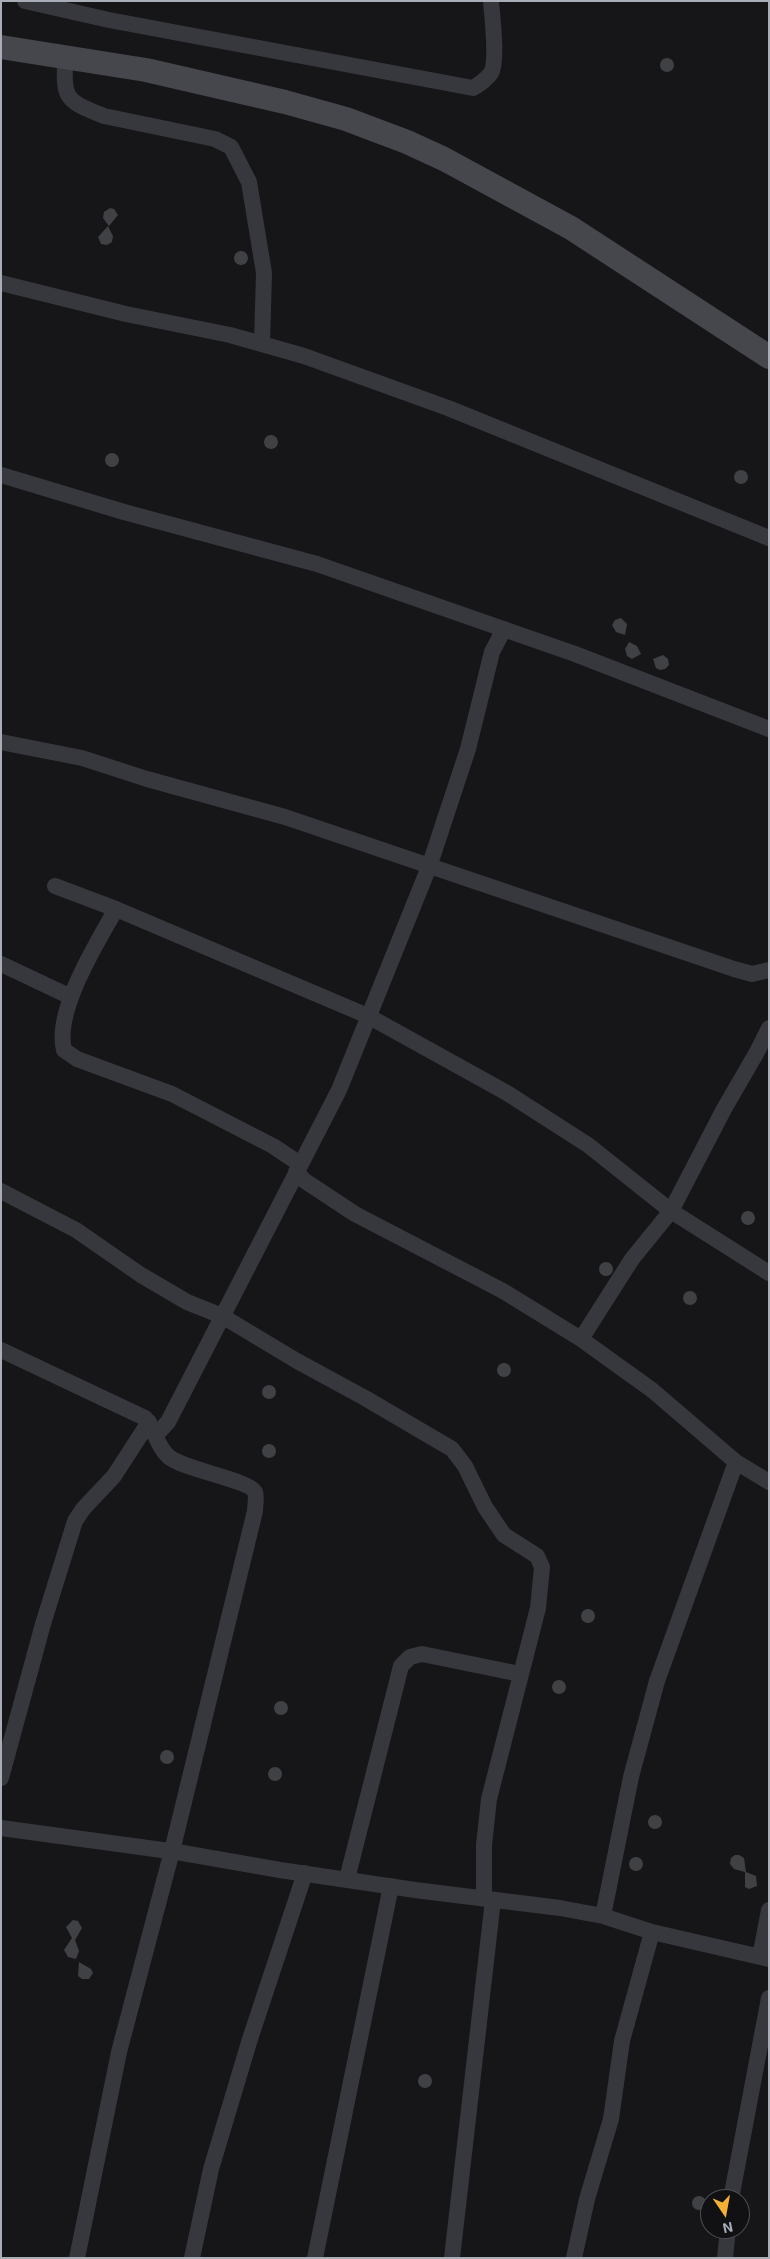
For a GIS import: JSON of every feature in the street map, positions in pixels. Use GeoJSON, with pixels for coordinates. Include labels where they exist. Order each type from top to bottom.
{"type":"FeatureCollection","features":[{"type":"Feature","properties":{"kind":"street"},"geometry":{"type":"LineString","coordinates":[[25,1],[109,20],[473,88],[484,82],[492,71],[493,28],[490,1]]}},
{"type":"Feature","properties":{"kind":"street"},"geometry":{"type":"LineString","coordinates":[[1,47],[146,70],[285,102],[346,119],[406,142],[452,163],[571,228],[769,357]]}},
{"type":"Feature","properties":{"kind":"street"},"geometry":{"type":"LineString","coordinates":[[65,57],[65,91],[70,99],[92,111],[104,116],[215,139],[232,147],[249,182],[261,254],[264,290],[262,344]]}},
{"type":"Feature","properties":{"kind":"street"},"geometry":{"type":"LineString","coordinates":[[1,283],[126,314],[230,334],[304,356],[448,408],[769,538]]}},
{"type":"Feature","properties":{"kind":"street"},"geometry":{"type":"LineString","coordinates":[[1,475],[124,512],[317,564],[628,673],[769,729]]}},
{"type":"Feature","properties":{"kind":"street"},"geometry":{"type":"LineString","coordinates":[[1,1778],[43,1624],[75,1521],[83,1509],[114,1476],[153,1428],[168,1422],[338,1090],[429,867],[468,749],[492,652],[504,629]]}},
{"type":"Feature","properties":{"kind":"street"},"geometry":{"type":"LineString","coordinates":[[1,742],[82,758],[147,779],[285,817],[734,969],[752,974],[769,970]]}},
{"type":"Feature","properties":{"kind":"street"},"geometry":{"type":"LineString","coordinates":[[55,886],[116,909],[368,1016],[507,1093],[588,1145],[672,1211],[769,1273]]}},
{"type":"Feature","properties":{"kind":"street"},"geometry":{"type":"LineString","coordinates":[[116,909],[76,983],[61,1040],[64,1050],[77,1059],[172,1094],[274,1146],[298,1168],[305,1181],[355,1214],[502,1291],[581,1339],[652,1390],[736,1462],[769,1482]]}},
{"type":"Feature","properties":{"kind":"street"},"geometry":{"type":"LineString","coordinates":[[1,964],[71,997]]}},
{"type":"Feature","properties":{"kind":"street"},"geometry":{"type":"LineString","coordinates":[[581,1339],[632,1259],[672,1211],[724,1109],[763,1055],[769,1028]]}},
{"type":"Feature","properties":{"kind":"street"},"geometry":{"type":"LineString","coordinates":[[1,1191],[76,1230],[141,1275],[187,1302],[222,1316],[297,1362],[452,1449],[460,1457],[494,1522],[504,1535],[537,1556],[542,1568],[538,1608],[489,1799],[484,1845],[488,1899],[452,2258]]}},
{"type":"Feature","properties":{"kind":"street"},"geometry":{"type":"LineString","coordinates":[[1,1350],[145,1418],[153,1428],[162,1450],[178,1462],[238,1482],[253,1489],[256,1493],[255,1511],[172,1851],[118,2052],[77,2258]]}},
{"type":"Feature","properties":{"kind":"street"},"geometry":{"type":"LineString","coordinates":[[603,1916],[631,1777],[657,1681],[736,1462]]}},
{"type":"Feature","properties":{"kind":"street"},"geometry":{"type":"LineString","coordinates":[[347,1879],[401,1666],[410,1657],[422,1654],[520,1674]]}},
{"type":"Feature","properties":{"kind":"street"},"geometry":{"type":"LineString","coordinates":[[1,1828],[172,1851],[392,1886],[560,1908],[603,1916],[652,1932],[765,1958],[769,1910]]}},
{"type":"Feature","properties":{"kind":"street"},"geometry":{"type":"LineString","coordinates":[[192,2258],[211,2169],[250,2038],[304,1873]]}},
{"type":"Feature","properties":{"kind":"street"},"geometry":{"type":"LineString","coordinates":[[315,2258],[392,1886]]}},
{"type":"Feature","properties":{"kind":"street"},"geometry":{"type":"LineString","coordinates":[[574,2258],[587,2198],[611,2119],[622,2041],[652,1932]]}},
{"type":"Feature","properties":{"kind":"street"},"geometry":{"type":"LineString","coordinates":[[733,2189],[769,1998]]}},
{"type":"Feature","properties":{"kind":"street"},"geometry":{"type":"LineString","coordinates":[[725,2258],[727,2239]]}},
{"type":"Feature","properties":{"kind":"building"},"geometry":{"type":"Polygon","coordinates":[[[664,58],[670,58],[674,65],[670,72],[664,72],[660,68],[660,62],[664,58]]]}},
{"type":"Feature","properties":{"kind":"building"},"geometry":{"type":"Polygon","coordinates":[[[110,208],[114,209],[118,215],[109,226],[103,218],[104,212],[110,208]]]}},
{"type":"Feature","properties":{"kind":"building"},"geometry":{"type":"Polygon","coordinates":[[[108,226],[113,236],[112,242],[107,245],[101,244],[98,237],[108,226]]]}},
{"type":"Feature","properties":{"kind":"building"},"geometry":{"type":"Polygon","coordinates":[[[238,251],[244,251],[248,258],[244,265],[238,265],[234,261],[234,255],[238,251]]]}},
{"type":"Feature","properties":{"kind":"building"},"geometry":{"type":"Polygon","coordinates":[[[268,435],[274,435],[278,442],[274,449],[268,449],[264,445],[264,439],[268,435]]]}},
{"type":"Feature","properties":{"kind":"building"},"geometry":{"type":"Polygon","coordinates":[[[109,453],[115,453],[119,460],[115,467],[109,467],[105,463],[105,457],[109,453]]]}},
{"type":"Feature","properties":{"kind":"building"},"geometry":{"type":"Polygon","coordinates":[[[738,470],[744,470],[748,477],[744,484],[738,484],[734,480],[734,474],[738,470]]]}},
{"type":"Feature","properties":{"kind":"building"},"geometry":{"type":"Polygon","coordinates":[[[621,618],[627,624],[625,635],[616,632],[612,625],[615,620],[621,618]]]}},
{"type":"Feature","properties":{"kind":"building"},"geometry":{"type":"Polygon","coordinates":[[[629,642],[637,646],[641,654],[632,659],[627,656],[625,649],[629,642]]]}},
{"type":"Feature","properties":{"kind":"building"},"geometry":{"type":"Polygon","coordinates":[[[663,655],[668,659],[669,665],[665,669],[660,670],[656,668],[653,659],[663,655]]]}},
{"type":"Feature","properties":{"kind":"building"},"geometry":{"type":"Polygon","coordinates":[[[745,1211],[751,1211],[755,1218],[751,1225],[745,1225],[741,1221],[741,1215],[745,1211]]]}},
{"type":"Feature","properties":{"kind":"building"},"geometry":{"type":"Polygon","coordinates":[[[603,1262],[609,1262],[613,1269],[609,1276],[603,1276],[599,1272],[599,1266],[603,1262]]]}},
{"type":"Feature","properties":{"kind":"building"},"geometry":{"type":"Polygon","coordinates":[[[687,1291],[693,1291],[697,1298],[693,1305],[687,1305],[683,1301],[683,1295],[687,1291]]]}},
{"type":"Feature","properties":{"kind":"building"},"geometry":{"type":"Polygon","coordinates":[[[501,1363],[507,1363],[511,1370],[507,1377],[501,1377],[497,1373],[497,1367],[501,1363]]]}},
{"type":"Feature","properties":{"kind":"building"},"geometry":{"type":"Polygon","coordinates":[[[266,1385],[272,1385],[276,1392],[272,1399],[266,1399],[262,1395],[262,1389],[266,1385]]]}},
{"type":"Feature","properties":{"kind":"building"},"geometry":{"type":"Polygon","coordinates":[[[266,1444],[272,1444],[276,1451],[272,1458],[266,1458],[262,1454],[262,1448],[266,1444]]]}},
{"type":"Feature","properties":{"kind":"building"},"geometry":{"type":"Polygon","coordinates":[[[585,1609],[591,1609],[595,1616],[591,1623],[585,1623],[581,1619],[581,1613],[585,1609]]]}},
{"type":"Feature","properties":{"kind":"building"},"geometry":{"type":"Polygon","coordinates":[[[556,1680],[562,1680],[566,1687],[562,1694],[556,1694],[552,1690],[552,1684],[556,1680]]]}},
{"type":"Feature","properties":{"kind":"building"},"geometry":{"type":"Polygon","coordinates":[[[278,1701],[284,1701],[288,1708],[284,1715],[278,1715],[274,1711],[274,1705],[278,1701]]]}},
{"type":"Feature","properties":{"kind":"building"},"geometry":{"type":"Polygon","coordinates":[[[164,1750],[170,1750],[174,1757],[170,1764],[164,1764],[160,1760],[160,1754],[164,1750]]]}},
{"type":"Feature","properties":{"kind":"building"},"geometry":{"type":"Polygon","coordinates":[[[272,1767],[278,1767],[282,1774],[278,1781],[272,1781],[268,1777],[268,1771],[272,1767]]]}},
{"type":"Feature","properties":{"kind":"building"},"geometry":{"type":"Polygon","coordinates":[[[652,1815],[658,1815],[662,1822],[658,1829],[652,1829],[648,1825],[648,1819],[652,1815]]]}},
{"type":"Feature","properties":{"kind":"building"},"geometry":{"type":"Polygon","coordinates":[[[735,1855],[744,1858],[746,1872],[756,1876],[757,1886],[749,1889],[745,1887],[745,1872],[734,1869],[730,1864],[731,1858],[735,1855]]]}},
{"type":"Feature","properties":{"kind":"building"},"geometry":{"type":"Polygon","coordinates":[[[633,1857],[639,1857],[643,1864],[639,1871],[633,1871],[629,1867],[629,1861],[633,1857]]]}},
{"type":"Feature","properties":{"kind":"building"},"geometry":{"type":"Polygon","coordinates":[[[73,1920],[78,1921],[82,1928],[75,1940],[79,1951],[76,1959],[68,1957],[64,1950],[72,1938],[66,1927],[73,1920]]]}},
{"type":"Feature","properties":{"kind":"building"},"geometry":{"type":"Polygon","coordinates":[[[79,1962],[91,1969],[93,1973],[89,1979],[82,1979],[78,1976],[79,1962]]]}},
{"type":"Feature","properties":{"kind":"building"},"geometry":{"type":"Polygon","coordinates":[[[422,2074],[428,2074],[432,2081],[428,2088],[422,2088],[418,2084],[418,2078],[422,2074]]]}},
{"type":"Feature","properties":{"kind":"building"},"geometry":{"type":"Polygon","coordinates":[[[699,2196],[700,2210],[696,2210],[692,2206],[692,2200],[699,2196]]]}}]}
